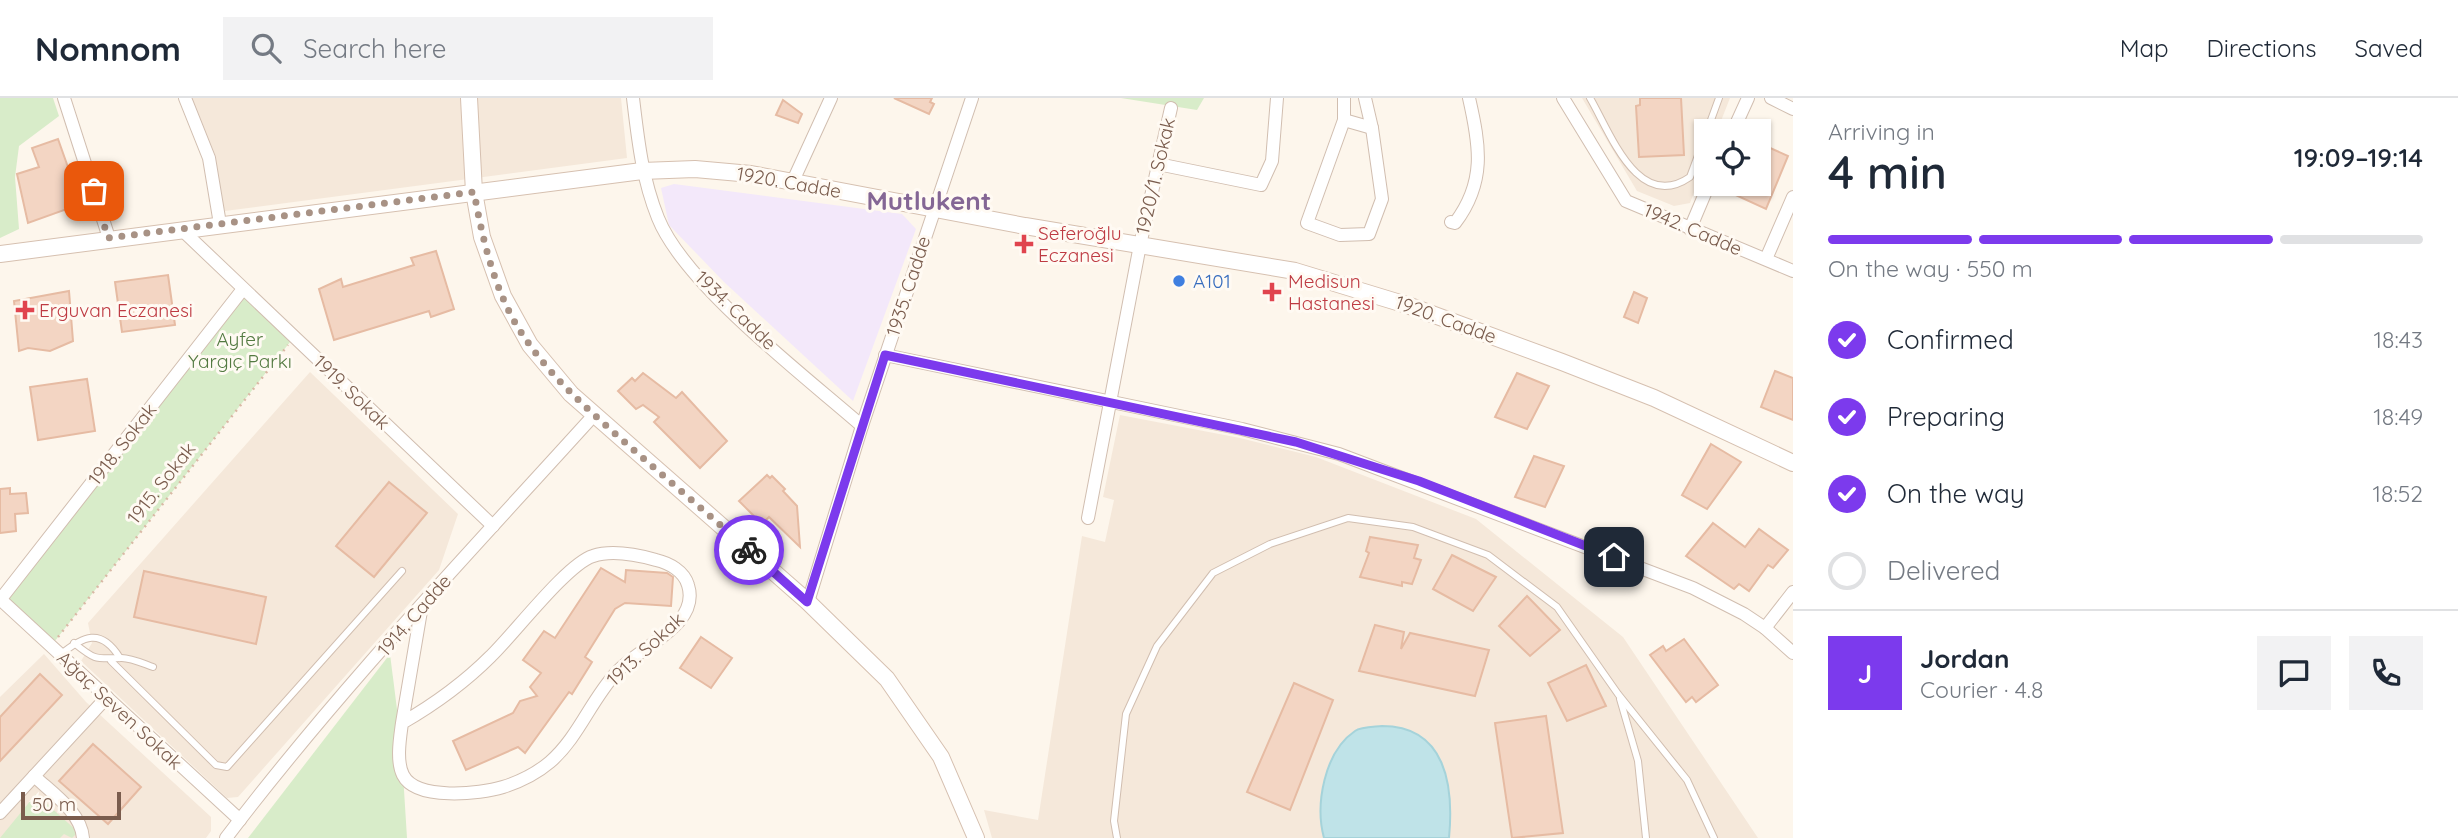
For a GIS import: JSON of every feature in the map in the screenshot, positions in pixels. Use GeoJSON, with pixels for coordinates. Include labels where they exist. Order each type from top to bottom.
{"type":"FeatureCollection","features":[{"type":"Feature","properties":{"kind":"main road"},"geometry":{"type":"LineString","coordinates":[[469,98],[474,192],[488,257],[513,319],[549,370],[594,415],[868,659],[907,704],[941,757],[975,838]]}},
{"type":"Feature","properties":{"kind":"main road","name":"1920. Cadde"},"geometry":{"type":"LineString","coordinates":[[0,254],[642,171],[721,170],[793,181],[934,210],[1294,271],[1373,293],[1482,331],[1654,398],[1793,463]]}},
{"type":"Feature","properties":{"kind":"street"},"geometry":{"type":"LineString","coordinates":[[64,98],[108,238]]}},
{"type":"Feature","properties":{"kind":"street"},"geometry":{"type":"LineString","coordinates":[[185,98],[209,158],[220,224]]}},
{"type":"Feature","properties":{"kind":"street","name":"1934. Cadde"},"geometry":{"type":"LineString","coordinates":[[633,98],[642,171],[659,220],[675,249],[732,310],[862,426]]}},
{"type":"Feature","properties":{"kind":"street"},"geometry":{"type":"LineString","coordinates":[[793,181],[831,98]]}},
{"type":"Feature","properties":{"kind":"street","name":"1935. Cadde"},"geometry":{"type":"LineString","coordinates":[[807,602],[885,355],[972,98]]}},
{"type":"Feature","properties":{"kind":"street"},"geometry":{"type":"LineString","coordinates":[[1158,164],[1261,186],[1272,161],[1277,98]]}},
{"type":"Feature","properties":{"kind":"street"},"geometry":{"type":"LineString","coordinates":[[1344,98],[1344,120],[1307,223],[1340,235],[1369,234],[1382,199],[1365,98]]}},
{"type":"Feature","properties":{"kind":"street"},"geometry":{"type":"LineString","coordinates":[[1451,222],[1455,223],[1471,202],[1480,164],[1469,98]]}},
{"type":"Feature","properties":{"kind":"street","name":"1942. Cadde"},"geometry":{"type":"LineString","coordinates":[[1563,98],[1626,201],[1793,271]]}},
{"type":"Feature","properties":{"kind":"street"},"geometry":{"type":"LineString","coordinates":[[1738,119],[1748,98]]}},
{"type":"Feature","properties":{"kind":"street"},"geometry":{"type":"LineString","coordinates":[[1771,98],[1793,109]]}},
{"type":"Feature","properties":{"kind":"street","name":"1920/1. Sokak"},"geometry":{"type":"LineString","coordinates":[[1088,518],[1140,245],[1171,107]]}},
{"type":"Feature","properties":{"kind":"street"},"geometry":{"type":"LineString","coordinates":[[1344,120],[1372,128]]}},
{"type":"Feature","properties":{"kind":"street"},"geometry":{"type":"LineString","coordinates":[[1690,229],[1704,196]]}},
{"type":"Feature","properties":{"kind":"street"},"geometry":{"type":"LineString","coordinates":[[1766,259],[1793,197]]}},
{"type":"Feature","properties":{"kind":"street","name":"1919. Sokak"},"geometry":{"type":"LineString","coordinates":[[181,229],[493,526]]}},
{"type":"Feature","properties":{"kind":"street","name":"1918. Sokak"},"geometry":{"type":"LineString","coordinates":[[0,600],[243,289]]}},
{"type":"Feature","properties":{"kind":"street"},"geometry":{"type":"LineString","coordinates":[[885,355],[1296,442],[1393,472],[1693,588],[1765,628],[1793,653]]}},
{"type":"Feature","properties":{"kind":"street","name":"1914. Cadde"},"geometry":{"type":"LineString","coordinates":[[226,838],[422,605],[594,415]]}},
{"type":"Feature","properties":{"kind":"street","name":"1913. Sokak"},"geometry":{"type":"LineString","coordinates":[[402,723],[468,677],[563,579],[591,556],[622,555],[663,561],[677,569],[687,581],[689,607],[682,618],[618,670],[564,748],[549,762],[502,788],[424,791],[412,785],[403,775],[402,723],[422,605]]}},
{"type":"Feature","properties":{"kind":"street"},"geometry":{"type":"LineString","coordinates":[[1765,628],[1793,592]]}},
{"type":"Feature","properties":{"kind":"street","name":"Ağaç Seven Sokak"},"geometry":{"type":"LineString","coordinates":[[0,600],[240,820]]}},
{"type":"Feature","properties":{"kind":"street"},"geometry":{"type":"LineString","coordinates":[[0,813],[107,697]]}},
{"type":"Feature","properties":{"kind":"street"},"geometry":{"type":"LineString","coordinates":[[34,776],[74,814],[81,826],[83,838]]}},
{"type":"Feature","properties":{"kind":"lane"},"geometry":{"type":"LineString","coordinates":[[1590,98],[1630,167],[1651,184],[1672,186],[1690,177],[1694,166]]}},
{"type":"Feature","properties":{"kind":"lane"},"geometry":{"type":"LineString","coordinates":[[1712,119],[1719,98]]}},
{"type":"Feature","properties":{"kind":"lane"},"geometry":{"type":"LineString","coordinates":[[1117,838],[1114,821],[1126,714],[1157,646],[1213,573],[1270,544],[1348,518],[1413,527],[1488,555],[1557,607],[1618,694],[1687,780],[1714,838]]}},
{"type":"Feature","properties":{"kind":"lane"},"geometry":{"type":"LineString","coordinates":[[74,643],[91,656],[111,661],[216,765],[227,767],[402,571]]}},
{"type":"Feature","properties":{"kind":"lane"},"geometry":{"type":"LineString","coordinates":[[55,650],[85,637],[98,638],[108,644],[120,658]]}},
{"type":"Feature","properties":{"kind":"lane"},"geometry":{"type":"LineString","coordinates":[[111,661],[120,658],[153,667]]}},
{"type":"Feature","properties":{"kind":"lane"},"geometry":{"type":"LineString","coordinates":[[1618,694],[1638,761],[1646,838]]}},
{"type":"Feature","properties":{"kind":"path","name":"1915. Sokak"},"geometry":{"type":"LineString","coordinates":[[55,650],[294,337]]}},
{"type":"Feature","properties":{"kind":"shaded area"},"geometry":{"type":"Polygon","coordinates":[[[183,98],[621,98],[627,158],[225,211],[183,98]]]}},
{"type":"Feature","properties":{"kind":"shaded area"},"geometry":{"type":"Polygon","coordinates":[[[1582,98],[1730,98],[1722,119],[1694,119],[1694,192],[1690,203],[1674,206],[1637,191],[1582,98]]]}},
{"type":"Feature","properties":{"kind":"shaded area"},"geometry":{"type":"Polygon","coordinates":[[[674,184],[902,214],[916,229],[853,401],[724,282],[669,225],[661,188],[674,184]]]}},
{"type":"Feature","properties":{"kind":"shaded area"},"geometry":{"type":"Polygon","coordinates":[[[310,372],[458,514],[439,570],[238,797],[227,798],[81,661],[92,643],[88,623],[310,372]]]}},
{"type":"Feature","properties":{"kind":"shaded area"},"geometry":{"type":"Polygon","coordinates":[[[1120,415],[1240,438],[1316,457],[1476,519],[1623,637],[1758,838],[992,838],[984,810],[1038,820],[1082,536],[1105,542],[1114,500],[1103,497],[1120,415]]]}},
{"type":"Feature","properties":{"kind":"shaded area"},"geometry":{"type":"Polygon","coordinates":[[[44,654],[86,702],[211,817],[211,831],[206,838],[0,838],[0,697],[44,654]]]}},
{"type":"Feature","properties":{"kind":"green space"},"geometry":{"type":"Polygon","coordinates":[[[0,98],[53,98],[59,116],[19,146],[15,177],[19,229],[0,238],[0,98]]]}},
{"type":"Feature","properties":{"kind":"green space"},"geometry":{"type":"Polygon","coordinates":[[[1121,98],[1204,98],[1197,110],[1121,98]]]}},
{"type":"Feature","properties":{"kind":"green space","name":"Ayfer Yargıç Parkı"},"geometry":{"type":"Polygon","coordinates":[[[243,289],[294,337],[51,646],[0,600],[243,289]]]}},
{"type":"Feature","properties":{"kind":"green space"},"geometry":{"type":"Polygon","coordinates":[[[390,654],[401,741],[407,838],[248,838],[390,654]]]}},
{"type":"Feature","properties":{"kind":"green space"},"geometry":{"type":"Polygon","coordinates":[[[36,794],[78,832],[72,838],[64,834],[60,838],[0,838],[36,794]]]}},
{"type":"Feature","properties":{"kind":"water"},"geometry":{"type":"Polygon","coordinates":[[[1382,726],[1403,729],[1420,736],[1433,748],[1447,780],[1450,799],[1449,838],[1324,838],[1321,825],[1322,795],[1329,765],[1344,740],[1355,731],[1382,726]]]}},
{"type":"Feature","properties":{"kind":"building"},"geometry":{"type":"Polygon","coordinates":[[[894,98],[932,98],[930,102],[934,104],[929,114],[894,98]]]}},
{"type":"Feature","properties":{"kind":"building"},"geometry":{"type":"Polygon","coordinates":[[[1640,98],[1681,98],[1684,155],[1639,157],[1636,106],[1640,105],[1640,98]]]}},
{"type":"Feature","properties":{"kind":"building"},"geometry":{"type":"Polygon","coordinates":[[[783,100],[802,114],[798,123],[776,115],[783,100]]]}},
{"type":"Feature","properties":{"kind":"building"},"geometry":{"type":"Polygon","coordinates":[[[58,139],[81,204],[28,223],[17,174],[39,167],[32,148],[58,139]]]}},
{"type":"Feature","properties":{"kind":"building"},"geometry":{"type":"Polygon","coordinates":[[[1771,148],[1788,156],[1766,209],[1738,196],[1771,196],[1771,148]]]}},
{"type":"Feature","properties":{"kind":"building"},"geometry":{"type":"Polygon","coordinates":[[[436,251],[454,309],[431,317],[429,311],[334,340],[319,289],[341,279],[343,287],[414,265],[411,258],[436,251]]]}},
{"type":"Feature","properties":{"kind":"building"},"geometry":{"type":"Polygon","coordinates":[[[168,275],[175,325],[122,332],[115,282],[168,275]]]}},
{"type":"Feature","properties":{"kind":"building"},"geometry":{"type":"Polygon","coordinates":[[[69,291],[73,341],[50,351],[28,348],[19,351],[14,301],[69,291]]]}},
{"type":"Feature","properties":{"kind":"building"},"geometry":{"type":"Polygon","coordinates":[[[1634,292],[1647,298],[1638,323],[1624,317],[1634,292]]]}},
{"type":"Feature","properties":{"kind":"building"},"geometry":{"type":"Polygon","coordinates":[[[1775,371],[1793,378],[1793,420],[1761,407],[1775,371]]]}},
{"type":"Feature","properties":{"kind":"building"},"geometry":{"type":"Polygon","coordinates":[[[643,373],[676,398],[682,392],[727,441],[700,468],[654,422],[659,417],[643,405],[636,409],[618,391],[632,378],[635,381],[643,373]]]}},
{"type":"Feature","properties":{"kind":"building"},"geometry":{"type":"Polygon","coordinates":[[[1517,373],[1549,386],[1527,429],[1495,417],[1517,373]]]}},
{"type":"Feature","properties":{"kind":"building"},"geometry":{"type":"Polygon","coordinates":[[[87,379],[95,431],[38,440],[30,387],[87,379]]]}},
{"type":"Feature","properties":{"kind":"building"},"geometry":{"type":"Polygon","coordinates":[[[1711,444],[1741,462],[1707,509],[1682,495],[1711,444]]]}},
{"type":"Feature","properties":{"kind":"building"},"geometry":{"type":"Polygon","coordinates":[[[1534,456],[1564,466],[1545,507],[1515,497],[1534,456]]]}},
{"type":"Feature","properties":{"kind":"building"},"geometry":{"type":"Polygon","coordinates":[[[767,475],[770,478],[772,476],[785,489],[783,491],[797,506],[800,547],[769,517],[762,524],[739,501],[767,475]]]}},
{"type":"Feature","properties":{"kind":"building"},"geometry":{"type":"Polygon","coordinates":[[[389,482],[427,513],[374,577],[336,546],[389,482]]]}},
{"type":"Feature","properties":{"kind":"building"},"geometry":{"type":"Polygon","coordinates":[[[10,488],[10,494],[26,493],[28,513],[15,514],[16,531],[0,533],[0,489],[10,488]]]}},
{"type":"Feature","properties":{"kind":"building"},"geometry":{"type":"Polygon","coordinates":[[[1713,523],[1745,547],[1759,529],[1788,550],[1773,568],[1768,565],[1749,591],[1739,584],[1734,589],[1686,556],[1713,523]]]}},
{"type":"Feature","properties":{"kind":"building"},"geometry":{"type":"Polygon","coordinates":[[[1370,537],[1418,545],[1414,558],[1421,560],[1412,584],[1402,582],[1402,586],[1360,577],[1369,553],[1366,551],[1370,537]]]}},
{"type":"Feature","properties":{"kind":"building"},"geometry":{"type":"Polygon","coordinates":[[[1452,555],[1496,577],[1473,611],[1433,589],[1452,555]]]}},
{"type":"Feature","properties":{"kind":"building"},"geometry":{"type":"Polygon","coordinates":[[[601,568],[625,582],[626,570],[667,573],[673,577],[671,606],[625,603],[615,609],[585,657],[592,662],[572,694],[569,692],[525,753],[518,747],[466,770],[453,741],[513,713],[520,701],[537,696],[530,687],[541,673],[523,660],[544,631],[555,638],[601,568]]]}},
{"type":"Feature","properties":{"kind":"building"},"geometry":{"type":"Polygon","coordinates":[[[144,571],[266,597],[256,644],[134,617],[144,571]]]}},
{"type":"Feature","properties":{"kind":"building"},"geometry":{"type":"Polygon","coordinates":[[[1527,596],[1560,630],[1530,656],[1499,626],[1527,596]]]}},
{"type":"Feature","properties":{"kind":"building"},"geometry":{"type":"Polygon","coordinates":[[[1375,625],[1404,632],[1401,649],[1410,633],[1489,650],[1475,696],[1359,671],[1375,625]]]}},
{"type":"Feature","properties":{"kind":"building"},"geometry":{"type":"Polygon","coordinates":[[[701,637],[732,658],[711,688],[680,668],[701,637]]]}},
{"type":"Feature","properties":{"kind":"building"},"geometry":{"type":"Polygon","coordinates":[[[1684,639],[1718,685],[1696,702],[1692,697],[1686,702],[1650,655],[1663,646],[1666,651],[1684,639]]]}},
{"type":"Feature","properties":{"kind":"building"},"geometry":{"type":"Polygon","coordinates":[[[1586,665],[1606,706],[1567,721],[1548,683],[1586,665]]]}},
{"type":"Feature","properties":{"kind":"building"},"geometry":{"type":"Polygon","coordinates":[[[40,674],[62,695],[0,761],[0,717],[40,674]]]}},
{"type":"Feature","properties":{"kind":"building"},"geometry":{"type":"Polygon","coordinates":[[[1294,683],[1333,700],[1290,810],[1247,792],[1294,683]]]}},
{"type":"Feature","properties":{"kind":"building"},"geometry":{"type":"Polygon","coordinates":[[[1546,716],[1563,833],[1512,838],[1495,723],[1546,716]]]}},
{"type":"Feature","properties":{"kind":"building"},"geometry":{"type":"Polygon","coordinates":[[[93,744],[141,787],[108,824],[59,781],[93,744]]]}},
{"type":"Feature","properties":{"kind":"way so far"},"geometry":{"type":"LineString","coordinates":[[94,191],[108,238],[474,192],[482,237],[503,296],[513,319],[549,370],[571,394],[749,550]]}},
{"type":"Feature","properties":{"kind":"place","name":"Seferoğlu Eczanesi"},"geometry":{"type":"Point","coordinates":[1024,244]}},
{"type":"Feature","properties":{"kind":"place","name":"A101"},"geometry":{"type":"Point","coordinates":[1179,281]}},
{"type":"Feature","properties":{"kind":"place","name":"Medisun Hastanesi"},"geometry":{"type":"Point","coordinates":[1272,292]}},
{"type":"Feature","properties":{"kind":"place","name":"Erguvan Eczanesi"},"geometry":{"type":"Point","coordinates":[25,310]}},
{"type":"Feature","properties":{"kind":"district","name":"Mutlukent"},"geometry":{"type":"Point","coordinates":[929,201]}},
{"type":"Feature","properties":{"kind":"route"},"geometry":{"type":"LineString","coordinates":[[749,550],[807,602],[885,355],[1296,442],[1419,481],[1614,557]]}}]}
